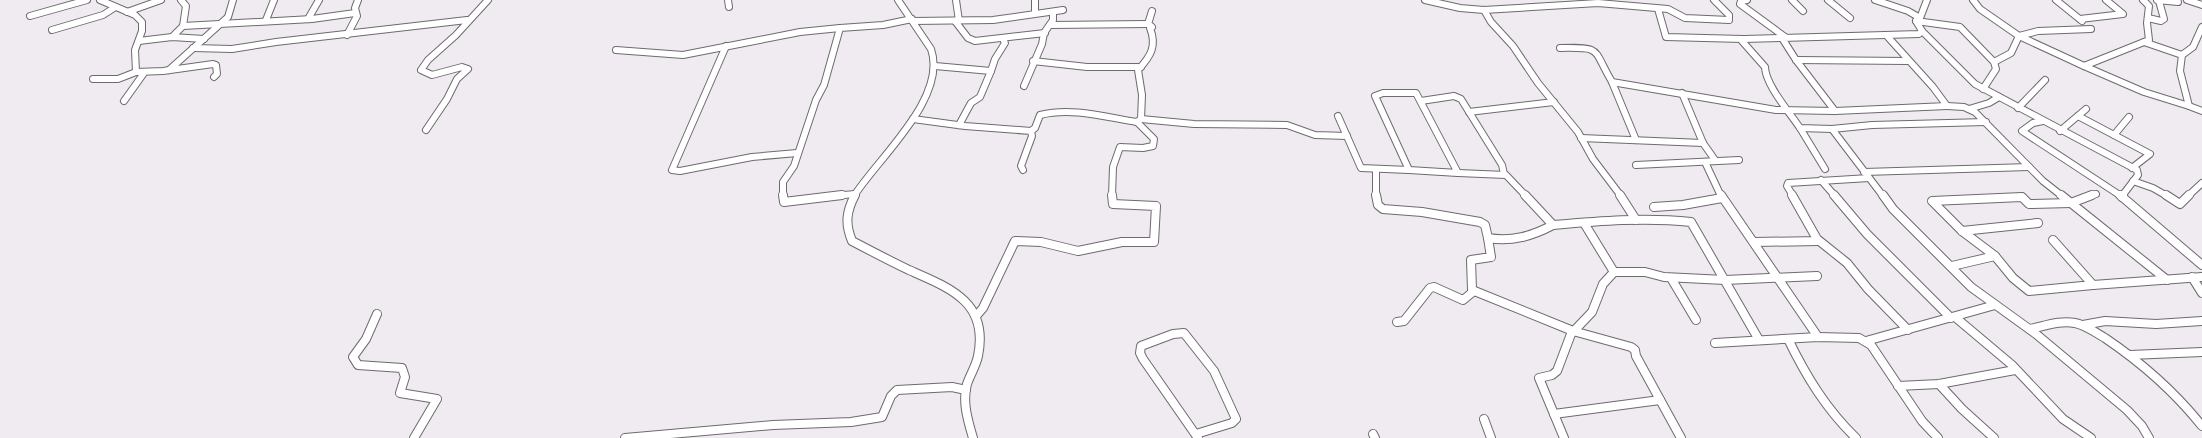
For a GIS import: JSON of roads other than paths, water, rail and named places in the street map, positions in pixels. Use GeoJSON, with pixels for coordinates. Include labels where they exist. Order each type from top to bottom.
{"type":"FeatureCollection","features":[{"type":"Feature","properties":{"kind":"street"},"geometry":{"type":"LineString","coordinates":[[30,16],[87,0]]}},
{"type":"Feature","properties":{"kind":"street"},"geometry":{"type":"LineString","coordinates":[[100,0],[114,8],[136,15],[143,24],[144,29],[135,49],[136,72]]}},
{"type":"Feature","properties":{"kind":"street"},"geometry":{"type":"LineString","coordinates":[[127,12],[161,0]]}},
{"type":"Feature","properties":{"kind":"street"},"geometry":{"type":"LineString","coordinates":[[172,37],[183,26],[186,6],[181,0]]}},
{"type":"Feature","properties":{"kind":"street"},"geometry":{"type":"LineString","coordinates":[[170,70],[228,17],[233,0]]}},
{"type":"Feature","properties":{"kind":"street"},"geometry":{"type":"LineString","coordinates":[[266,20],[274,0]]}},
{"type":"Feature","properties":{"kind":"street"},"geometry":{"type":"LineString","coordinates":[[308,19],[319,0]]}},
{"type":"Feature","properties":{"kind":"street"},"geometry":{"type":"LineString","coordinates":[[347,35],[357,16],[355,13],[358,0]]}},
{"type":"Feature","properties":{"kind":"street"},"geometry":{"type":"LineString","coordinates":[[426,130],[447,100],[457,79],[468,69],[462,66],[432,75],[420,70],[424,64],[454,36],[467,20],[488,0]]}},
{"type":"Feature","properties":{"kind":"street"},"geometry":{"type":"LineString","coordinates":[[728,0],[729,6]]}},
{"type":"Feature","properties":{"kind":"street"},"geometry":{"type":"LineString","coordinates":[[898,0],[932,51],[935,66],[913,119],[855,194],[846,225],[848,235],[852,241],[907,269],[946,285],[969,302],[977,315],[981,343],[966,390],[966,407],[973,438]]}},
{"type":"Feature","properties":{"kind":"street"},"geometry":{"type":"LineString","coordinates":[[956,0],[957,21],[971,40],[1003,39],[1045,33]]}},
{"type":"Feature","properties":{"kind":"street"},"geometry":{"type":"LineString","coordinates":[[1035,0],[1035,13]]}},
{"type":"Feature","properties":{"kind":"street"},"geometry":{"type":"LineString","coordinates":[[1424,0],[1460,8],[1484,10],[1540,8],[1578,2],[1598,3],[1671,10],[1682,17],[1729,20],[1729,15],[1714,0]]}},
{"type":"Feature","properties":{"kind":"street"},"geometry":{"type":"LineString","coordinates":[[1536,0],[1540,8]]}},
{"type":"Feature","properties":{"kind":"street"},"geometry":{"type":"LineString","coordinates":[[1747,0],[1742,1],[1740,4],[1784,37],[1796,60],[1836,111]]}},
{"type":"Feature","properties":{"kind":"street"},"geometry":{"type":"LineString","coordinates":[[1792,0],[1803,11]]}},
{"type":"Feature","properties":{"kind":"street"},"geometry":{"type":"LineString","coordinates":[[1828,0],[1850,18]]}},
{"type":"Feature","properties":{"kind":"street"},"geometry":{"type":"LineString","coordinates":[[1918,20],[1927,0]]}},
{"type":"Feature","properties":{"kind":"street"},"geometry":{"type":"LineString","coordinates":[[1973,0],[1980,9],[2019,36],[2144,92],[2202,111]]}},
{"type":"Feature","properties":{"kind":"street"},"geometry":{"type":"LineString","coordinates":[[2019,36],[2038,31],[2091,29],[2056,0]]}},
{"type":"Feature","properties":{"kind":"street"},"geometry":{"type":"LineString","coordinates":[[2080,19],[2123,14],[2106,0]]}},
{"type":"Feature","properties":{"kind":"street"},"geometry":{"type":"LineString","coordinates":[[2084,66],[2149,40],[2149,6],[2143,0]]}},
{"type":"Feature","properties":{"kind":"street"},"geometry":{"type":"LineString","coordinates":[[2148,18],[2161,21],[2164,19],[2157,0],[2178,2],[2177,0]]}},
{"type":"Feature","properties":{"kind":"street"},"geometry":{"type":"LineString","coordinates":[[2187,0],[2202,5]]}},
{"type":"Feature","properties":{"kind":"street"},"geometry":{"type":"LineString","coordinates":[[1878,1],[1908,11],[1918,20],[1922,31],[1967,78],[1983,89],[2060,131],[2137,170],[2138,175],[2122,198]]}},
{"type":"Feature","properties":{"kind":"street"},"geometry":{"type":"LineString","coordinates":[[52,30],[103,15],[114,8]]}},
{"type":"Feature","properties":{"kind":"street"},"geometry":{"type":"LineString","coordinates":[[1658,9],[1663,32],[1666,37],[1743,39],[1887,36],[1913,35],[1922,31]]}},
{"type":"Feature","properties":{"kind":"street"},"geometry":{"type":"LineString","coordinates":[[616,50],[670,56],[698,53],[777,36],[840,28],[883,25],[912,20],[993,20],[1063,10]]}},
{"type":"Feature","properties":{"kind":"street"},"geometry":{"type":"LineString","coordinates":[[1484,10],[1491,22],[1513,46],[1538,83],[1581,138],[1593,159],[1610,180],[1636,220]]}},
{"type":"Feature","properties":{"kind":"street"},"geometry":{"type":"LineString","coordinates":[[1148,24],[1152,11]]}},
{"type":"Feature","properties":{"kind":"street"},"geometry":{"type":"LineString","coordinates":[[1024,86],[1033,61],[1042,45],[1045,33],[1055,13],[1053,12]]}},
{"type":"Feature","properties":{"kind":"street"},"geometry":{"type":"LineString","coordinates":[[183,26],[266,20],[308,19],[355,13]]}},
{"type":"Feature","properties":{"kind":"street"},"geometry":{"type":"LineString","coordinates":[[193,48],[232,49],[276,42],[298,41],[467,20]]}},
{"type":"Feature","properties":{"kind":"street"},"geometry":{"type":"LineString","coordinates":[[1918,20],[1960,27],[1994,62],[1996,69],[1983,89]]}},
{"type":"Feature","properties":{"kind":"street"},"geometry":{"type":"LineString","coordinates":[[977,315],[983,308],[1015,241],[1041,242],[1078,251],[1128,242],[1153,244],[1152,232],[1157,213],[1156,206],[1115,205],[1112,201],[1111,177],[1120,147],[1143,148],[1153,146],[1155,142],[1139,120],[1142,95],[1138,70],[1148,60],[1154,49],[1150,28],[1152,27],[1148,24],[1050,25]]}},
{"type":"Feature","properties":{"kind":"street"},"geometry":{"type":"LineString","coordinates":[[2144,42],[2182,55],[2188,53],[2196,43],[2202,27]]}},
{"type":"Feature","properties":{"kind":"street"},"geometry":{"type":"LineString","coordinates":[[840,28],[824,85],[797,153],[794,166],[783,182],[783,201],[855,194]]}},
{"type":"Feature","properties":{"kind":"street"},"geometry":{"type":"LineString","coordinates":[[1887,36],[1946,102],[1947,106]]}},
{"type":"Feature","properties":{"kind":"street"},"geometry":{"type":"LineString","coordinates":[[1994,62],[2011,53],[2019,36]]}},
{"type":"Feature","properties":{"kind":"street"},"geometry":{"type":"LineString","coordinates":[[139,41],[172,37],[204,39]]}},
{"type":"Feature","properties":{"kind":"street"},"geometry":{"type":"LineString","coordinates":[[959,125],[971,103],[980,97],[991,71],[994,59],[1005,43],[1003,39]]}},
{"type":"Feature","properties":{"kind":"street"},"geometry":{"type":"LineString","coordinates":[[1743,39],[1743,42],[1765,67],[1765,74],[1770,83],[1790,111],[1825,169]]}},
{"type":"Feature","properties":{"kind":"street"},"geometry":{"type":"LineString","coordinates":[[726,46],[672,170],[680,171],[760,155],[797,153]]}},
{"type":"Feature","properties":{"kind":"street"},"geometry":{"type":"LineString","coordinates":[[1560,48],[1583,47],[1592,49],[1600,59],[1612,82],[1636,140]]}},
{"type":"Feature","properties":{"kind":"street"},"geometry":{"type":"LineString","coordinates":[[2182,55],[2180,71],[2189,106]]}},
{"type":"Feature","properties":{"kind":"street"},"geometry":{"type":"LineString","coordinates":[[1796,60],[1908,61]]}},
{"type":"Feature","properties":{"kind":"street"},"geometry":{"type":"LineString","coordinates":[[1033,61],[1087,67],[1141,67]]}},
{"type":"Feature","properties":{"kind":"street"},"geometry":{"type":"LineString","coordinates":[[93,79],[118,79],[136,72],[144,73],[213,64],[216,65],[217,74],[214,77]]}},
{"type":"Feature","properties":{"kind":"street"},"geometry":{"type":"LineString","coordinates":[[935,66],[991,71]]}},
{"type":"Feature","properties":{"kind":"street"},"geometry":{"type":"LineString","coordinates":[[124,101],[144,73]]}},
{"type":"Feature","properties":{"kind":"street"},"geometry":{"type":"LineString","coordinates":[[2018,108],[2045,80]]}},
{"type":"Feature","properties":{"kind":"street"},"geometry":{"type":"LineString","coordinates":[[1612,82],[1682,92],[1752,106],[1790,111],[1836,111],[1947,106],[1969,109],[1989,103],[1999,97]]}},
{"type":"Feature","properties":{"kind":"street"},"geometry":{"type":"LineString","coordinates":[[1409,170],[1375,96],[1412,92],[1416,93],[1458,172]]}},
{"type":"Feature","properties":{"kind":"street"},"geometry":{"type":"LineString","coordinates":[[1682,92],[1703,143],[1715,160]]}},
{"type":"Feature","properties":{"kind":"street"},"geometry":{"type":"LineString","coordinates":[[1421,101],[1456,97],[1461,99],[1502,165],[1504,174],[1553,225]]}},
{"type":"Feature","properties":{"kind":"street"},"geometry":{"type":"LineString","coordinates":[[1469,112],[1554,102]]}},
{"type":"Feature","properties":{"kind":"street"},"geometry":{"type":"LineString","coordinates":[[2060,131],[2086,108]]}},
{"type":"Feature","properties":{"kind":"street"},"geometry":{"type":"LineString","coordinates":[[1969,109],[1986,122],[2043,181],[2167,280]]}},
{"type":"Feature","properties":{"kind":"street"},"geometry":{"type":"LineString","coordinates":[[913,119],[959,125],[1031,131],[1035,128],[1040,115],[1052,112],[1194,124],[1287,125],[1315,135],[1347,136]]}},
{"type":"Feature","properties":{"kind":"street"},"geometry":{"type":"LineString","coordinates":[[1338,116],[1359,166],[1364,169],[1504,174]]}},
{"type":"Feature","properties":{"kind":"street"},"geometry":{"type":"LineString","coordinates":[[2078,116],[2150,154],[2132,168]]}},
{"type":"Feature","properties":{"kind":"street"},"geometry":{"type":"LineString","coordinates":[[2114,135],[2129,117]]}},
{"type":"Feature","properties":{"kind":"street"},"geometry":{"type":"LineString","coordinates":[[2043,121],[2034,123],[2022,131],[2122,198],[2202,265]]}},
{"type":"Feature","properties":{"kind":"street"},"geometry":{"type":"LineString","coordinates":[[1800,128],[1832,129],[1872,125],[1986,122]]}},
{"type":"Feature","properties":{"kind":"street"},"geometry":{"type":"LineString","coordinates":[[1832,129],[1892,209],[1952,266],[1971,287],[2030,329],[2127,410],[2142,426],[2150,438]]}},
{"type":"Feature","properties":{"kind":"street"},"geometry":{"type":"LineString","coordinates":[[1022,170],[1021,166],[1032,136],[1031,131]]}},
{"type":"Feature","properties":{"kind":"street"},"geometry":{"type":"LineString","coordinates":[[1581,138],[1703,143]]}},
{"type":"Feature","properties":{"kind":"street"},"geometry":{"type":"LineString","coordinates":[[1636,165],[1739,160]]}},
{"type":"Feature","properties":{"kind":"street"},"geometry":{"type":"LineString","coordinates":[[1705,162],[1722,198],[1754,242],[1818,337]]}},
{"type":"Feature","properties":{"kind":"street"},"geometry":{"type":"LineString","coordinates":[[1908,330],[1868,289],[1847,263],[1817,239],[1787,186],[1788,183],[1867,175],[2029,167]]}},
{"type":"Feature","properties":{"kind":"street"},"geometry":{"type":"LineString","coordinates":[[1376,170],[1376,201],[1383,209],[1422,212],[1480,222],[1485,225],[1492,257],[1481,257],[1471,260],[1471,288],[1474,291],[1533,313],[1574,331],[1625,345],[1635,350],[1681,438]]}},
{"type":"Feature","properties":{"kind":"street"},"geometry":{"type":"LineString","coordinates":[[1821,180],[1867,234],[1953,318],[1992,347],[2063,419],[2088,437]]}},
{"type":"Feature","properties":{"kind":"street"},"geometry":{"type":"LineString","coordinates":[[2133,181],[2153,188],[2180,204],[2202,183]]}},
{"type":"Feature","properties":{"kind":"street"},"geometry":{"type":"LineString","coordinates":[[2096,194],[2071,203],[2029,204],[2022,197],[1932,201],[1962,231],[1995,256],[2014,278],[2029,291],[2202,277]]}},
{"type":"Feature","properties":{"kind":"street"},"geometry":{"type":"LineString","coordinates":[[1654,207],[1683,205],[1722,198]]}},
{"type":"Feature","properties":{"kind":"street"},"geometry":{"type":"LineString","coordinates":[[1488,238],[1506,241],[1532,236],[1553,225],[1636,220],[1674,220],[1691,222],[1759,340]]}},
{"type":"Feature","properties":{"kind":"street"},"geometry":{"type":"LineString","coordinates":[[1584,223],[1614,272]]}},
{"type":"Feature","properties":{"kind":"street"},"geometry":{"type":"LineString","coordinates":[[1962,231],[1987,227],[2038,223]]}},
{"type":"Feature","properties":{"kind":"street"},"geometry":{"type":"LineString","coordinates":[[1754,242],[1819,241],[1817,239]]}},
{"type":"Feature","properties":{"kind":"street"},"geometry":{"type":"LineString","coordinates":[[2053,240],[2094,285]]}},
{"type":"Feature","properties":{"kind":"street"},"geometry":{"type":"LineString","coordinates":[[1952,266],[1995,256]]}},
{"type":"Feature","properties":{"kind":"street"},"geometry":{"type":"LineString","coordinates":[[1564,438],[1540,378],[1542,376],[1552,375],[1557,371],[1574,331],[1592,312],[1603,284],[1614,272],[1645,272],[1671,278],[1725,280],[1817,276]]}},
{"type":"Feature","properties":{"kind":"street"},"geometry":{"type":"LineString","coordinates":[[2192,277],[2202,293]]}},
{"type":"Feature","properties":{"kind":"street"},"geometry":{"type":"LineString","coordinates":[[1671,278],[1696,320]]}},
{"type":"Feature","properties":{"kind":"street"},"geometry":{"type":"LineString","coordinates":[[1397,322],[1404,321],[1430,288],[1434,287],[1463,300],[1474,291]]}},
{"type":"Feature","properties":{"kind":"street"},"geometry":{"type":"LineString","coordinates":[[1866,341],[1953,318],[1995,305]]}},
{"type":"Feature","properties":{"kind":"street"},"geometry":{"type":"LineString","coordinates":[[377,314],[366,339],[352,357],[358,365],[402,368],[405,377],[400,393],[438,398],[414,438]]}},
{"type":"Feature","properties":{"kind":"street"},"geometry":{"type":"LineString","coordinates":[[2030,329],[2073,321],[2083,325],[2130,355],[2170,388],[2202,426]]}},
{"type":"Feature","properties":{"kind":"street"},"geometry":{"type":"LineString","coordinates":[[2083,325],[2105,321],[2156,324],[2202,321]]}},
{"type":"Feature","properties":{"kind":"street"},"geometry":{"type":"LineString","coordinates":[[1184,333],[1214,371],[1236,419],[1232,423],[1197,436],[1143,359],[1140,353],[1141,346],[1173,334],[1184,333]]}},
{"type":"Feature","properties":{"kind":"street"},"geometry":{"type":"LineString","coordinates":[[1715,343],[1818,337],[1859,338],[1866,341],[1922,421],[1938,438]]}},
{"type":"Feature","properties":{"kind":"street"},"geometry":{"type":"LineString","coordinates":[[1788,339],[1823,402],[1838,421],[1856,438]]}},
{"type":"Feature","properties":{"kind":"street"},"geometry":{"type":"LineString","coordinates":[[2130,355],[2202,352]]}},
{"type":"Feature","properties":{"kind":"street"},"geometry":{"type":"LineString","coordinates":[[1898,386],[1939,384],[1994,372],[2016,370]]}},
{"type":"Feature","properties":{"kind":"street"},"geometry":{"type":"LineString","coordinates":[[1939,384],[1962,409],[1994,438]]}},
{"type":"Feature","properties":{"kind":"street"},"geometry":{"type":"LineString","coordinates":[[625,438],[773,425],[851,422],[882,416],[886,411],[891,394],[897,390],[952,387],[966,390]]}},
{"type":"Feature","properties":{"kind":"street"},"geometry":{"type":"LineString","coordinates":[[1554,414],[1579,412],[1660,400]]}},
{"type":"Feature","properties":{"kind":"street"},"geometry":{"type":"LineString","coordinates":[[1484,419],[1491,438]]}}]}
